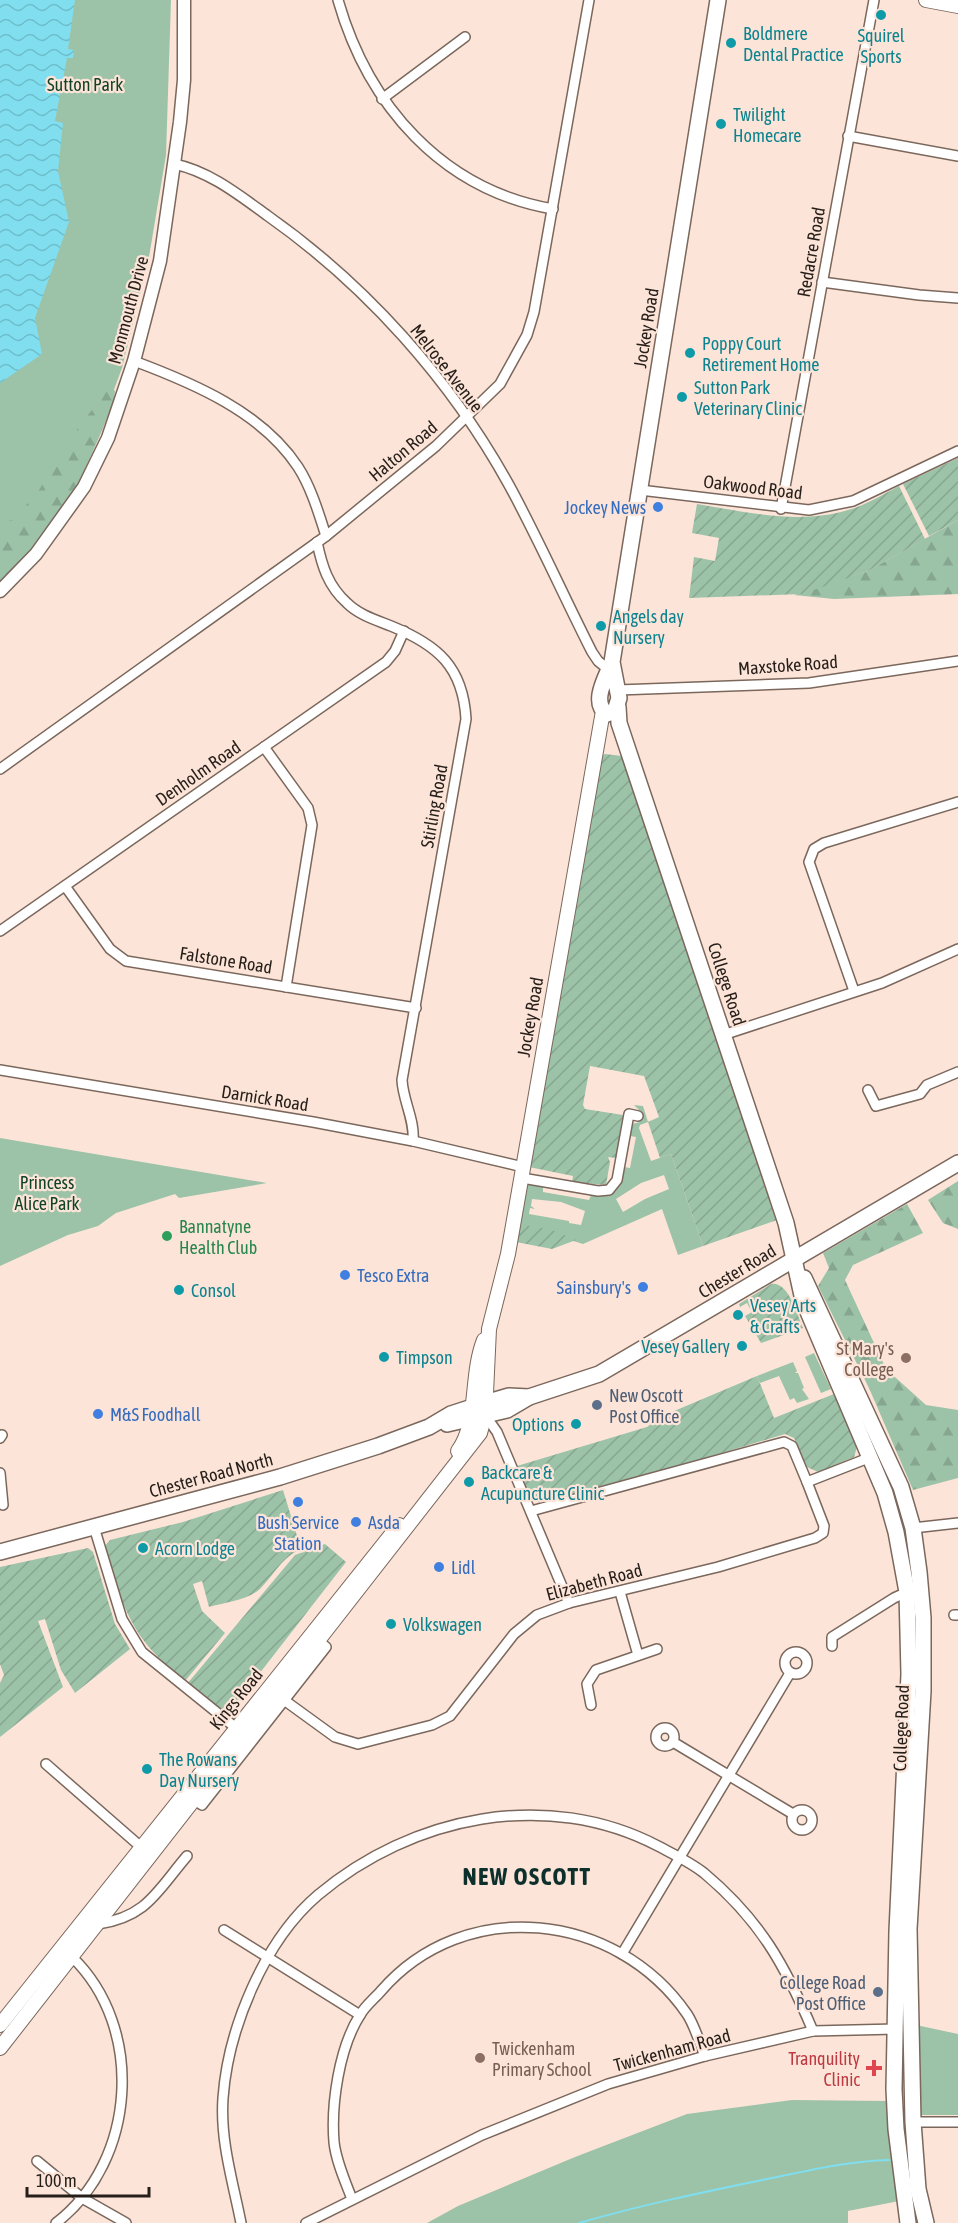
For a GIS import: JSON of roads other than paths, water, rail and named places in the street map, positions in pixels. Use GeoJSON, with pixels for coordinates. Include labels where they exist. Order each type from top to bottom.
{"type":"FeatureCollection","features":[{"type":"Feature","properties":{"kind":"main road","name":"Jockey Road"},"geometry":{"type":"LineString","coordinates":[[612,688],[611,666],[718,0]]}},
{"type":"Feature","properties":{"kind":"main road"},"geometry":{"type":"LineString","coordinates":[[926,0],[958,6]]}},
{"type":"Feature","properties":{"kind":"main road","name":"College Road"},"geometry":{"type":"LineString","coordinates":[[612,688],[600,697],[612,714],[723,1035],[786,1223],[803,1300],[871,1457],[896,1532],[907,1592],[916,1619]]}},
{"type":"Feature","properties":{"kind":"main road","name":"Jockey Road"},"geometry":{"type":"LineString","coordinates":[[478,1411],[489,1329],[508,1254],[612,714]]}},
{"type":"Feature","properties":{"kind":"main road","name":"Chester Road"},"geometry":{"type":"LineString","coordinates":[[478,1411],[509,1396],[529,1397],[599,1374],[958,1163]]}},
{"type":"Feature","properties":{"kind":"main road","name":"College Road"},"geometry":{"type":"LineString","coordinates":[[794,1259],[884,1447],[901,1487],[913,1528],[916,1619],[909,1685],[897,1931],[918,2189],[926,2223]]}},
{"type":"Feature","properties":{"kind":"main road","name":"College Road"},"geometry":{"type":"LineString","coordinates":[[770,1274],[782,1276],[803,1300]]}},
{"type":"Feature","properties":{"kind":"main road","name":"Chester Road North"},"geometry":{"type":"LineString","coordinates":[[0,1552],[280,1477],[378,1446],[429,1426],[450,1414],[478,1411]]}},
{"type":"Feature","properties":{"kind":"main road","name":"Kings Road"},"geometry":{"type":"LineString","coordinates":[[0,2048],[98,1924],[134,1866],[141,1847],[320,1642],[475,1441],[480,1433],[478,1411]]}},
{"type":"Feature","properties":{"kind":"main road","name":"Kings Road"},"geometry":{"type":"LineString","coordinates":[[276,1694],[461,1447],[478,1411]]}},
{"type":"Feature","properties":{"kind":"main road","name":"Kings Road"},"geometry":{"type":"LineString","coordinates":[[0,2025],[134,1866],[194,1800],[241,1732]]}},
{"type":"Feature","properties":{"kind":"main road","name":"College Road"},"geometry":{"type":"LineString","coordinates":[[904,2029],[896,2128],[908,2223]]}},
{"type":"Feature","properties":{"kind":"street","name":"Monmouth Drive"},"geometry":{"type":"LineString","coordinates":[[0,591],[36,554],[84,487],[108,438],[134,361],[160,261],[174,164],[184,80],[184,0]]}},
{"type":"Feature","properties":{"kind":"street"},"geometry":{"type":"LineString","coordinates":[[338,0],[352,45],[382,99],[427,150],[456,172],[514,200],[553,209]]}},
{"type":"Feature","properties":{"kind":"street","name":"Halton Road"},"geometry":{"type":"LineString","coordinates":[[0,769],[326,536],[466,418],[500,384],[527,335],[541,281],[589,0]]}},
{"type":"Feature","properties":{"kind":"street","name":"Redacre Road"},"geometry":{"type":"LineString","coordinates":[[781,509],[874,0]]}},
{"type":"Feature","properties":{"kind":"street"},"geometry":{"type":"LineString","coordinates":[[382,99],[465,37]]}},
{"type":"Feature","properties":{"kind":"street"},"geometry":{"type":"LineString","coordinates":[[848,136],[958,156]]}},
{"type":"Feature","properties":{"kind":"street","name":"Melrose Avenue"},"geometry":{"type":"LineString","coordinates":[[174,164],[195,168],[287,229],[332,266],[391,324],[466,418],[509,484],[592,652],[598,662],[611,666]]}},
{"type":"Feature","properties":{"kind":"street"},"geometry":{"type":"LineString","coordinates":[[822,282],[958,298]]}},
{"type":"Feature","properties":{"kind":"street"},"geometry":{"type":"LineString","coordinates":[[134,361],[201,389],[266,432],[299,468],[326,536]]}},
{"type":"Feature","properties":{"kind":"street","name":"Oakwood Road"},"geometry":{"type":"LineString","coordinates":[[640,490],[781,509],[809,510],[853,501],[958,451]]}},
{"type":"Feature","properties":{"kind":"street","name":"Stirling Road"},"geometry":{"type":"LineString","coordinates":[[317,542],[325,574],[347,604],[361,614],[425,642],[449,664],[462,692],[466,720],[402,1080],[406,1108],[414,1129],[413,1141]]}},
{"type":"Feature","properties":{"kind":"street","name":"Denholm Road"},"geometry":{"type":"LineString","coordinates":[[0,931],[386,662],[395,651],[404,631]]}},
{"type":"Feature","properties":{"kind":"street","name":"Maxstoke Road"},"geometry":{"type":"LineString","coordinates":[[612,688],[809,683],[958,661]]}},
{"type":"Feature","properties":{"kind":"street"},"geometry":{"type":"LineString","coordinates":[[264,747],[308,808],[312,825],[286,987]]}},
{"type":"Feature","properties":{"kind":"street"},"geometry":{"type":"LineString","coordinates":[[854,991],[809,862],[811,853],[824,843],[958,802]]}},
{"type":"Feature","properties":{"kind":"street","name":"Falstone Road"},"geometry":{"type":"LineString","coordinates":[[65,886],[110,949],[126,961],[416,1008]]}},
{"type":"Feature","properties":{"kind":"street"},"geometry":{"type":"LineString","coordinates":[[723,1035],[913,971],[958,949]]}},
{"type":"Feature","properties":{"kind":"street","name":"Darnick Road"},"geometry":{"type":"LineString","coordinates":[[0,1070],[413,1141],[598,1191],[609,1190],[617,1180],[632,1112]]}},
{"type":"Feature","properties":{"kind":"street"},"geometry":{"type":"LineString","coordinates":[[868,1090],[876,1106],[920,1094],[927,1085],[958,1072]]}},
{"type":"Feature","properties":{"kind":"street"},"geometry":{"type":"LineString","coordinates":[[920,1094],[926,1103]]}},
{"type":"Feature","properties":{"kind":"street"},"geometry":{"type":"LineString","coordinates":[[478,1411],[497,1432],[569,1603]]}},
{"type":"Feature","properties":{"kind":"street"},"geometry":{"type":"LineString","coordinates":[[531,1511],[784,1442],[792,1446],[807,1482],[871,1457]]}},
{"type":"Feature","properties":{"kind":"street"},"geometry":{"type":"LineString","coordinates":[[0,1473],[3,1505]]}},
{"type":"Feature","properties":{"kind":"street","name":"Elizabeth Road"},"geometry":{"type":"LineString","coordinates":[[276,1694],[347,1743],[358,1744],[432,1725],[450,1716],[521,1626],[537,1615],[569,1603],[620,1592],[815,1538],[823,1533],[823,1521],[807,1482]]}},
{"type":"Feature","properties":{"kind":"street"},"geometry":{"type":"LineString","coordinates":[[913,1528],[958,1523]]}},
{"type":"Feature","properties":{"kind":"street"},"geometry":{"type":"LineString","coordinates":[[94,1527],[122,1619],[142,1652],[241,1732]]}},
{"type":"Feature","properties":{"kind":"street"},"geometry":{"type":"LineString","coordinates":[[620,1592],[638,1655]]}},
{"type":"Feature","properties":{"kind":"street"},"geometry":{"type":"LineString","coordinates":[[832,1646],[832,1637],[907,1592]]}},
{"type":"Feature","properties":{"kind":"street"},"geometry":{"type":"LineString","coordinates":[[591,1705],[587,1684],[597,1670],[657,1649]]}},
{"type":"Feature","properties":{"kind":"street"},"geometry":{"type":"LineString","coordinates":[[622,1954],[790,1673]]}},
{"type":"Feature","properties":{"kind":"street","name":"Kings Road"},"geometry":{"type":"LineString","coordinates":[[194,1800],[202,1805],[276,1694]]}},
{"type":"Feature","properties":{"kind":"street"},"geometry":{"type":"LineString","coordinates":[[673,1742],[793,1814]]}},
{"type":"Feature","properties":{"kind":"street"},"geometry":{"type":"LineString","coordinates":[[46,1764],[141,1847]]}},
{"type":"Feature","properties":{"kind":"street"},"geometry":{"type":"LineString","coordinates":[[241,2223],[227,2161],[223,2099],[228,2060],[238,2023],[253,1986],[289,1927],[317,1896],[348,1873],[408,1840],[485,1817],[521,1814],[601,1822],[634,1833],[702,1872],[724,1893],[776,1951],[813,2031]]}},
{"type":"Feature","properties":{"kind":"street"},"geometry":{"type":"LineString","coordinates":[[98,1924],[133,1915],[148,1904],[187,1856]]}},
{"type":"Feature","properties":{"kind":"street"},"geometry":{"type":"LineString","coordinates":[[351,2199],[334,2145],[334,2108],[341,2062],[360,2015],[389,1982],[429,1950],[492,1929],[534,1927],[564,1930],[600,1942],[646,1969],[670,1993],[688,2016],[705,2056]]}},
{"type":"Feature","properties":{"kind":"street"},"geometry":{"type":"LineString","coordinates":[[224,1930],[360,2015]]}},
{"type":"Feature","properties":{"kind":"street"},"geometry":{"type":"LineString","coordinates":[[56,2223],[82,2198],[94,2180],[112,2142],[121,2102],[122,2065],[115,2028],[102,1994],[89,1974],[72,1958]]}},
{"type":"Feature","properties":{"kind":"street","name":"Twickenham Road"},"geometry":{"type":"LineString","coordinates":[[306,2223],[482,2135],[608,2084],[705,2056],[813,2031],[904,2029]]}},
{"type":"Feature","properties":{"kind":"street"},"geometry":{"type":"LineString","coordinates":[[913,2122],[958,2122]]}},
{"type":"Feature","properties":{"kind":"street"},"geometry":{"type":"LineString","coordinates":[[37,2161],[82,2198],[126,2223]]}},
{"type":"Feature","properties":{"kind":"water"},"geometry":{"type":"Polygon","coordinates":[[[0,0],[75,0],[68,49],[74,50],[73,58],[67,58],[55,121],[63,123],[58,171],[69,222],[35,318],[42,354],[0,383],[0,0]]]}},
{"type":"Feature","properties":{"kind":"waterway"},"geometry":{"type":"LineString","coordinates":[[579,2223],[673,2199],[797,2173],[843,2164],[889,2160]]}},
{"type":"Feature","properties":{"kind":"place","name":"Squirel Sports"},"geometry":{"type":"Point","coordinates":[881,15]}},
{"type":"Feature","properties":{"kind":"place","name":"Boldmere Dental Practice"},"geometry":{"type":"Point","coordinates":[731,43]}},
{"type":"Feature","properties":{"kind":"place","name":"Twilight Homecare"},"geometry":{"type":"Point","coordinates":[721,124]}},
{"type":"Feature","properties":{"kind":"place","name":"Poppy Court Retirement Home"},"geometry":{"type":"Point","coordinates":[690,353]}},
{"type":"Feature","properties":{"kind":"place","name":"Sutton Park Veterinary Clinic"},"geometry":{"type":"Point","coordinates":[682,397]}},
{"type":"Feature","properties":{"kind":"place","name":"Jockey News"},"geometry":{"type":"Point","coordinates":[658,507]}},
{"type":"Feature","properties":{"kind":"place","name":"Angels day Nursery"},"geometry":{"type":"Point","coordinates":[601,626]}},
{"type":"Feature","properties":{"kind":"place","name":"Bannatyne Health Club"},"geometry":{"type":"Point","coordinates":[167,1236]}},
{"type":"Feature","properties":{"kind":"place","name":"Tesco Extra"},"geometry":{"type":"Point","coordinates":[345,1275]}},
{"type":"Feature","properties":{"kind":"place","name":"Sainsbury's"},"geometry":{"type":"Point","coordinates":[643,1287]}},
{"type":"Feature","properties":{"kind":"place","name":"Consol"},"geometry":{"type":"Point","coordinates":[179,1290]}},
{"type":"Feature","properties":{"kind":"place","name":"Vesey Arts & Crafts"},"geometry":{"type":"Point","coordinates":[738,1315]}},
{"type":"Feature","properties":{"kind":"place","name":"Vesey Gallery"},"geometry":{"type":"Point","coordinates":[742,1346]}},
{"type":"Feature","properties":{"kind":"place","name":"Timpson"},"geometry":{"type":"Point","coordinates":[384,1357]}},
{"type":"Feature","properties":{"kind":"place","name":"St Mary's College"},"geometry":{"type":"Point","coordinates":[906,1358]}},
{"type":"Feature","properties":{"kind":"place","name":"New Oscott Post Office"},"geometry":{"type":"Point","coordinates":[597,1405]}},
{"type":"Feature","properties":{"kind":"place","name":"M&S Foodhall"},"geometry":{"type":"Point","coordinates":[98,1414]}},
{"type":"Feature","properties":{"kind":"place","name":"Options"},"geometry":{"type":"Point","coordinates":[576,1424]}},
{"type":"Feature","properties":{"kind":"place","name":"Backcare & Acupuncture Clinic"},"geometry":{"type":"Point","coordinates":[469,1482]}},
{"type":"Feature","properties":{"kind":"place","name":"Bush Service Station"},"geometry":{"type":"Point","coordinates":[298,1502]}},
{"type":"Feature","properties":{"kind":"place","name":"Asda"},"geometry":{"type":"Point","coordinates":[356,1522]}},
{"type":"Feature","properties":{"kind":"place","name":"Acorn Lodge"},"geometry":{"type":"Point","coordinates":[143,1548]}},
{"type":"Feature","properties":{"kind":"place","name":"Lidl"},"geometry":{"type":"Point","coordinates":[439,1567]}},
{"type":"Feature","properties":{"kind":"place","name":"Volkswagen"},"geometry":{"type":"Point","coordinates":[391,1624]}},
{"type":"Feature","properties":{"kind":"place","name":"The Rowans Day Nursery"},"geometry":{"type":"Point","coordinates":[147,1769]}},
{"type":"Feature","properties":{"kind":"place","name":"College Road Post Office"},"geometry":{"type":"Point","coordinates":[878,1992]}},
{"type":"Feature","properties":{"kind":"place","name":"Twickenham Primary School"},"geometry":{"type":"Point","coordinates":[480,2058]}},
{"type":"Feature","properties":{"kind":"place","name":"Tranquility Clinic"},"geometry":{"type":"Point","coordinates":[874,2068]}},
{"type":"Feature","properties":{"kind":"district","name":"NEW OSCOTT"},"geometry":{"type":"Point","coordinates":[527,1876]}},
{"type":"Feature","properties":{"kind":"park label","name":"Sutton Park"},"geometry":{"type":"Point","coordinates":[85,84]}},
{"type":"Feature","properties":{"kind":"park label","name":"Princess Alice Park"},"geometry":{"type":"Point","coordinates":[47,1192]}}]}
